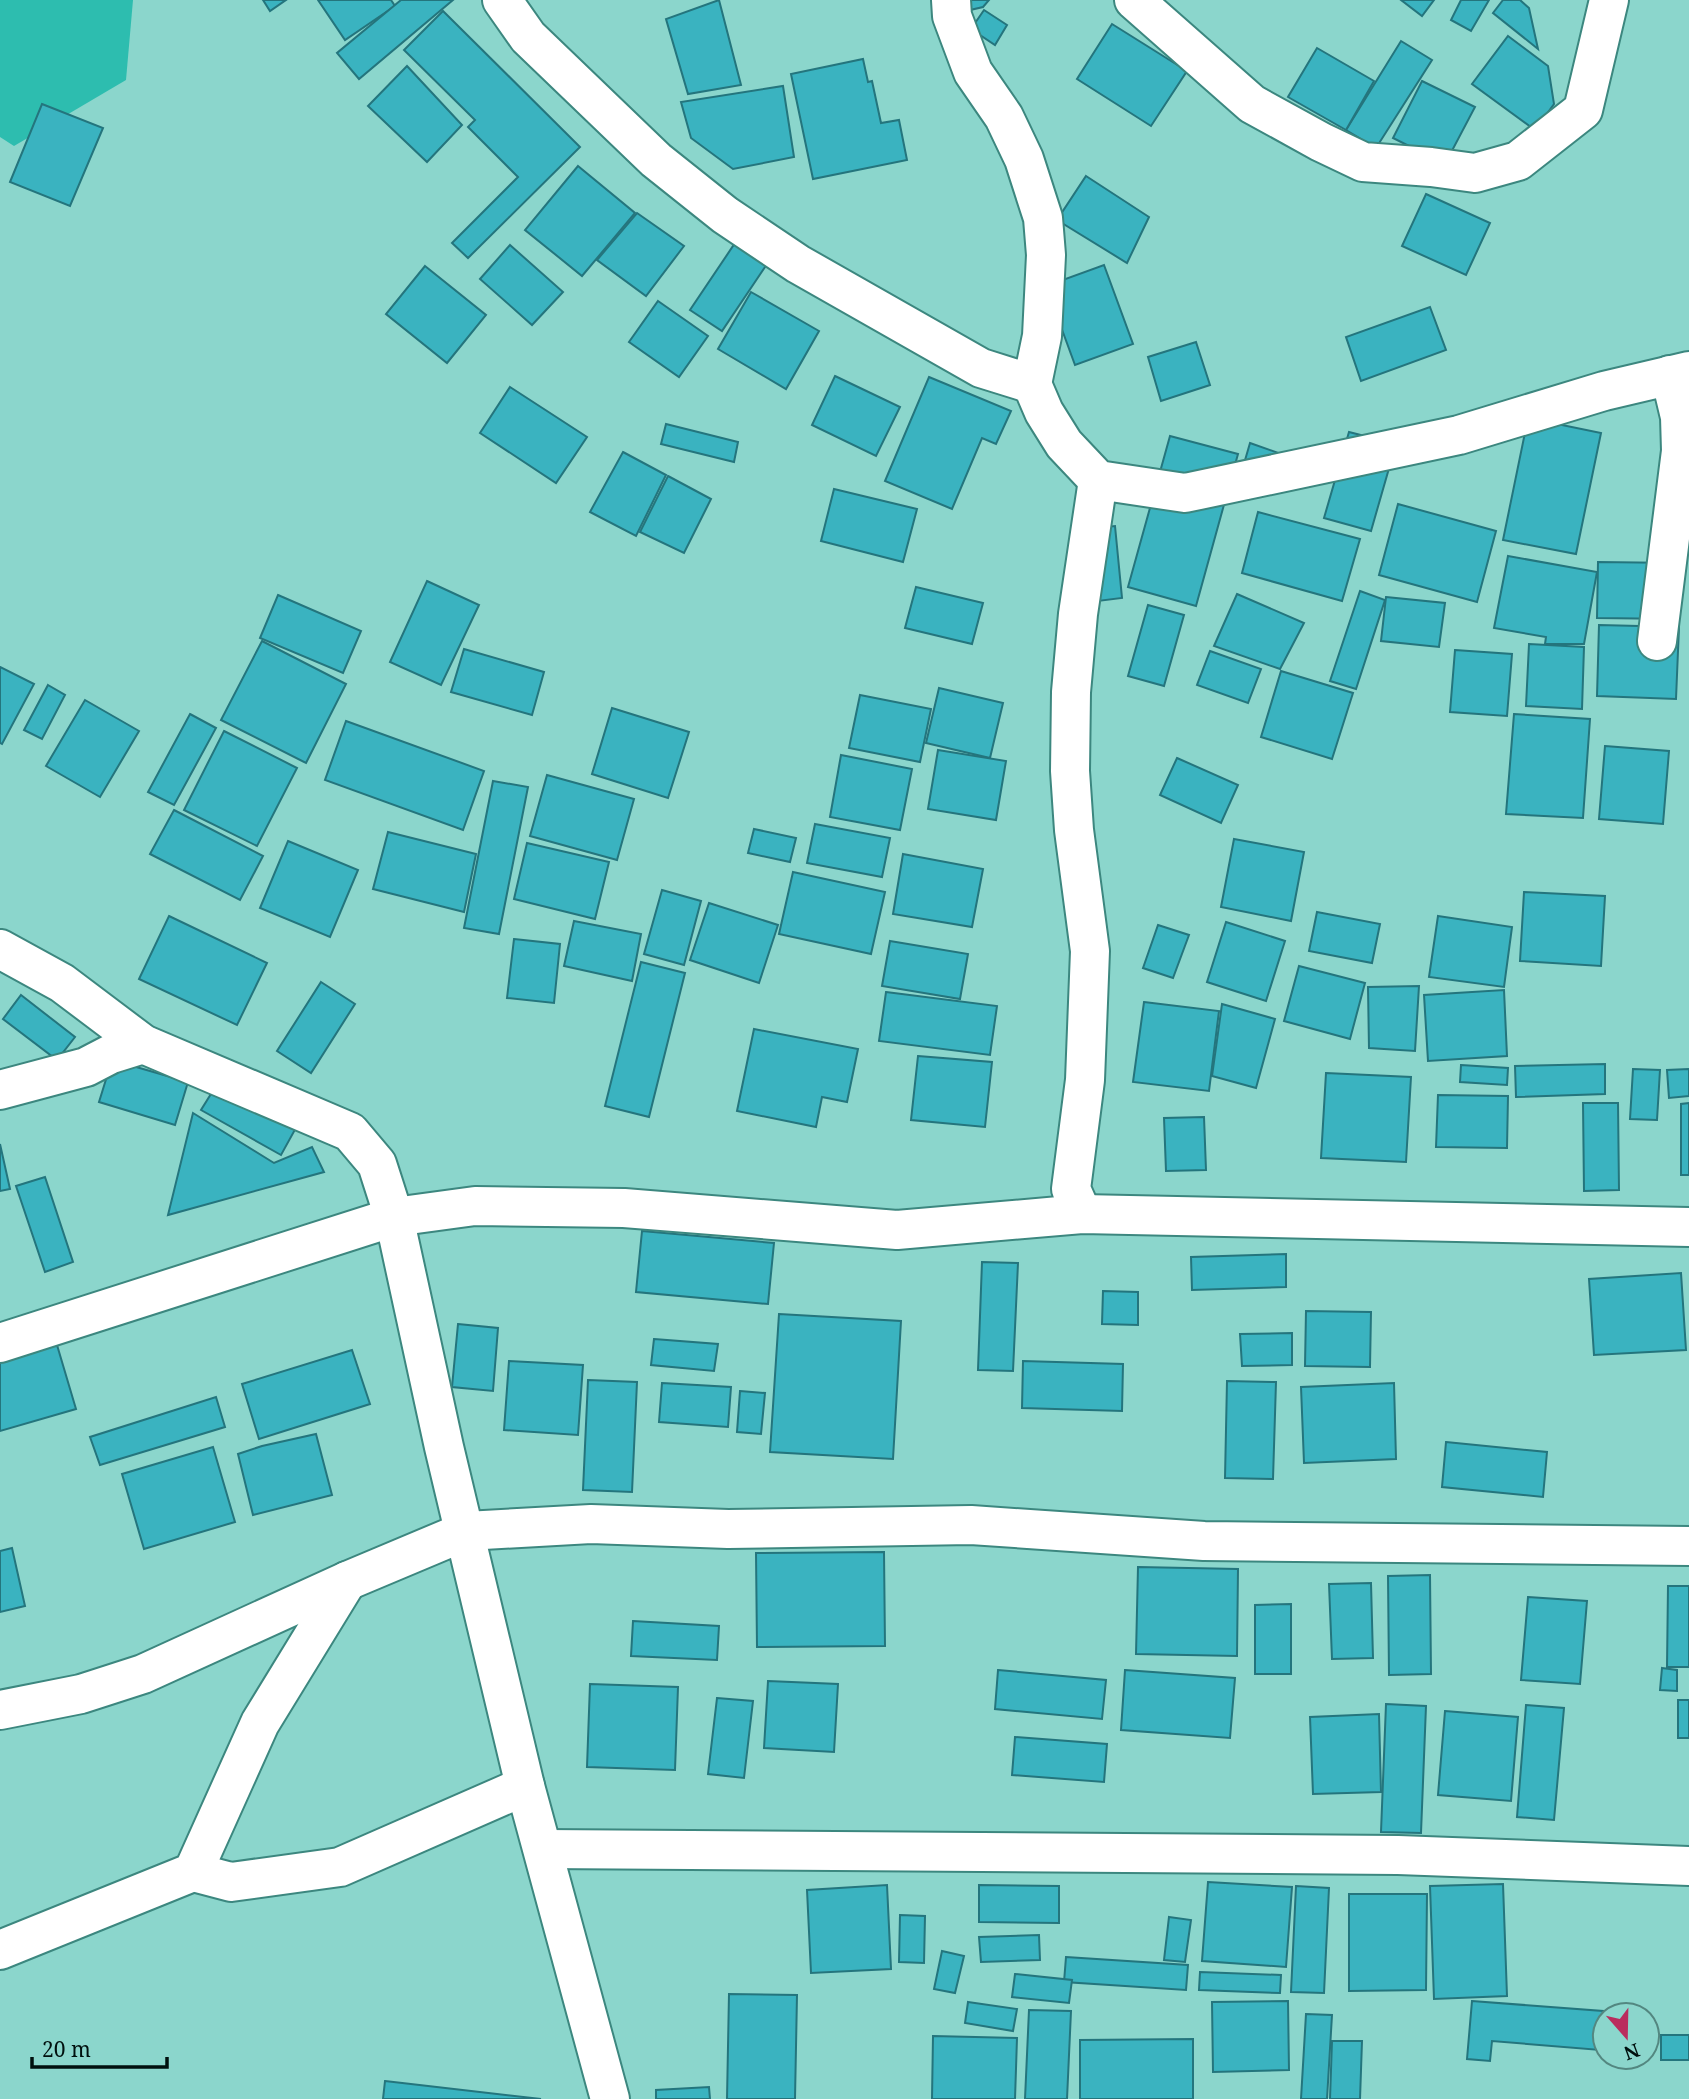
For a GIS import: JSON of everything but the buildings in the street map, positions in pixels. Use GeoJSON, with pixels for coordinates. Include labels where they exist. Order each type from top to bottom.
{"type":"FeatureCollection","features":[{"type":"Feature","properties":{"kind":"street"},"geometry":{"type":"LineString","coordinates":[[502,0],[528,37],[656,160],[725,215],[798,264],[981,368],[1032,384]]}},
{"type":"Feature","properties":{"kind":"street"},"geometry":{"type":"LineString","coordinates":[[951,0],[952,16],[973,72],[1004,117],[1024,159],[1043,218],[1046,255],[1042,336],[1032,384],[1044,412],[1065,444],[1098,481],[1185,493],[1459,435],[1604,391],[1679,373],[1681,451],[1657,641]]}},
{"type":"Feature","properties":{"kind":"street"},"geometry":{"type":"LineString","coordinates":[[1134,0],[1252,104],[1321,142],[1363,162],[1475,173],[1518,161],[1583,110],[1609,0]]}},
{"type":"Feature","properties":{"kind":"street"},"geometry":{"type":"LineString","coordinates":[[1082,1214],[1072,1189],[1085,1080],[1090,951],[1073,818],[1070,771],[1071,692],[1078,614],[1098,481]]}},
{"type":"Feature","properties":{"kind":"street"},"geometry":{"type":"LineString","coordinates":[[0,949],[62,983],[143,1044],[350,1132],[377,1164],[394,1217],[444,1447],[525,1786],[610,2099]]}},
{"type":"Feature","properties":{"kind":"street"},"geometry":{"type":"LineString","coordinates":[[0,1090],[86,1067],[143,1044]]}},
{"type":"Feature","properties":{"kind":"street"},"geometry":{"type":"LineString","coordinates":[[0,1343],[394,1217],[475,1206],[624,1208],[897,1230],[1082,1214],[1689,1227]]}},
{"type":"Feature","properties":{"kind":"street"},"geometry":{"type":"LineString","coordinates":[[0,1710],[81,1694],[143,1674],[347,1581],[466,1531],[591,1524],[728,1529],[971,1524],[1203,1541],[1689,1546]]}},
{"type":"Feature","properties":{"kind":"street"},"geometry":{"type":"LineString","coordinates":[[193,1872],[260,1723],[347,1581]]}},
{"type":"Feature","properties":{"kind":"street"},"geometry":{"type":"LineString","coordinates":[[0,1950],[193,1872],[231,1882],[340,1867],[525,1786]]}},
{"type":"Feature","properties":{"kind":"street"},"geometry":{"type":"LineString","coordinates":[[542,1849],[1398,1855],[1689,1866]]}},
{"type":"Feature","properties":{"kind":"green space"},"geometry":{"type":"Polygon","coordinates":[[[0,0],[133,0],[126,80],[14,146],[0,137],[0,0]]]}}]}
